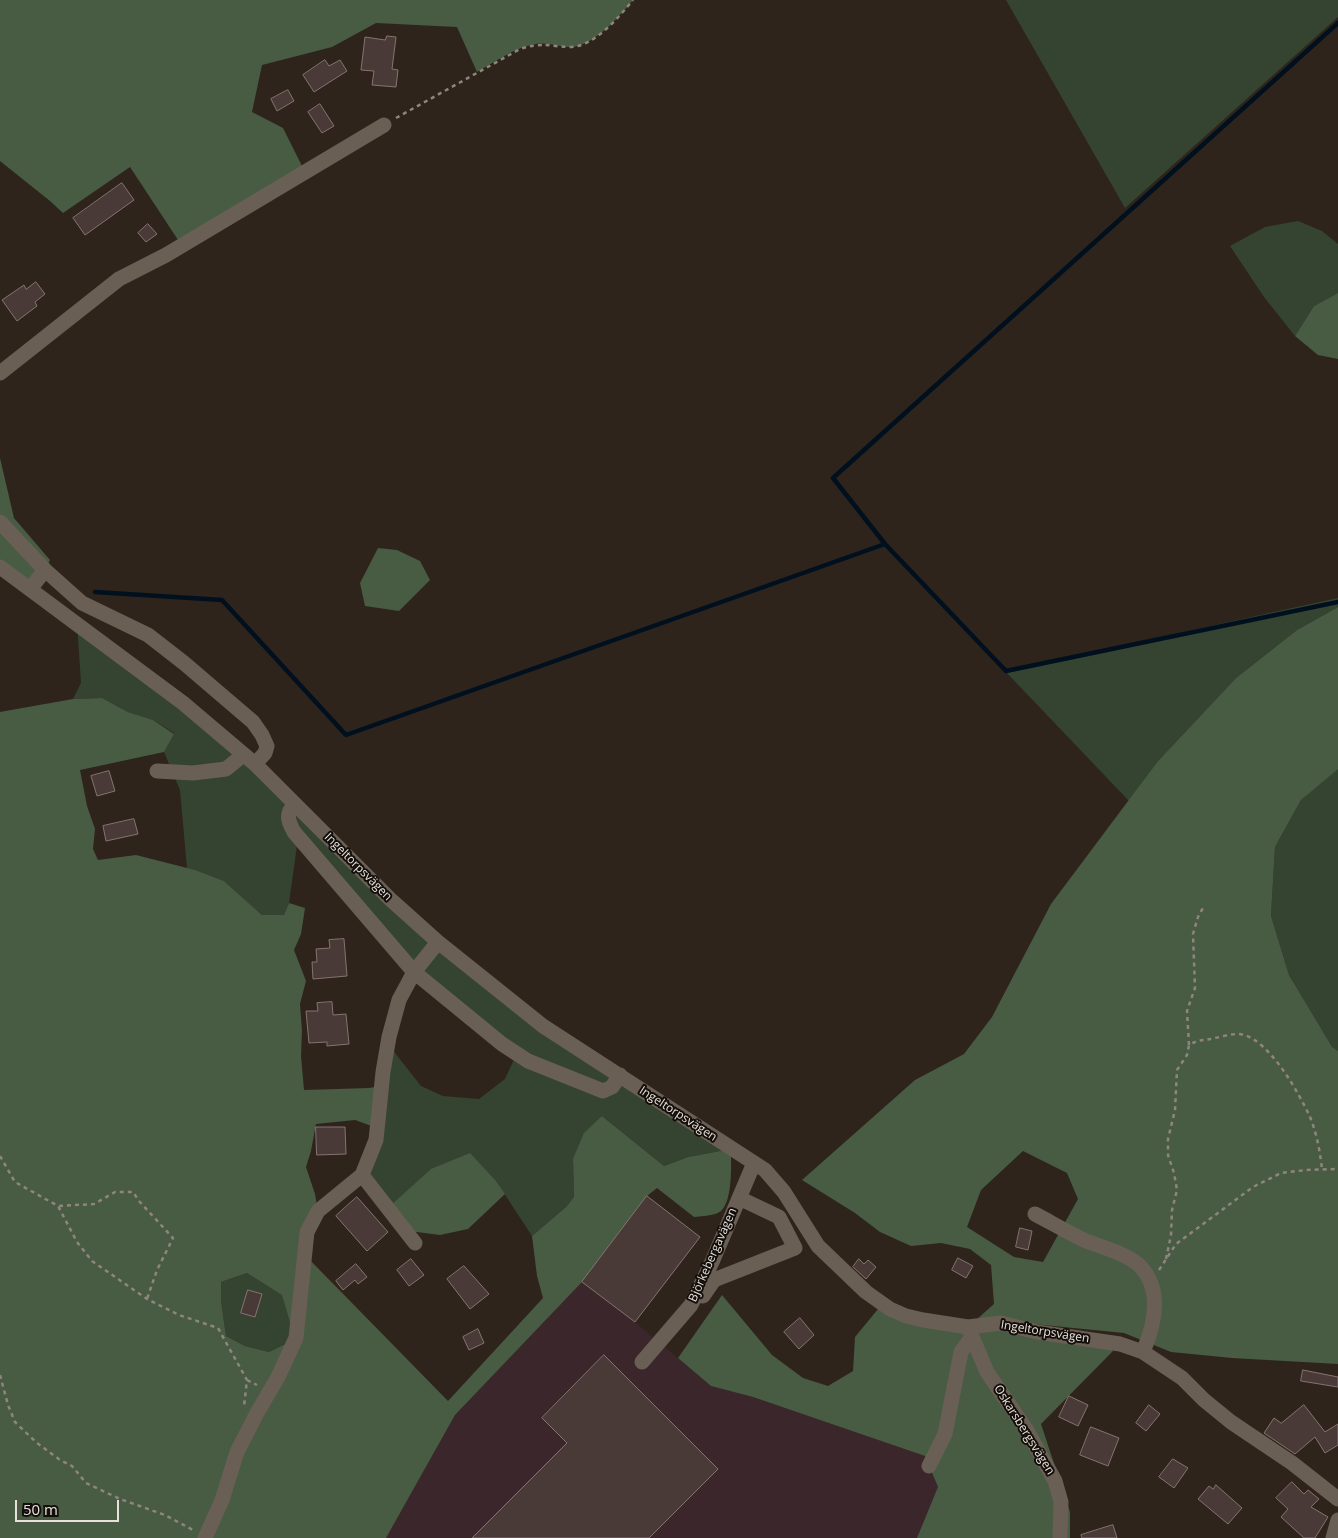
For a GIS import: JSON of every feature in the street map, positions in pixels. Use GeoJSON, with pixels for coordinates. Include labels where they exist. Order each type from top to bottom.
{"type":"FeatureCollection","features":[{"type":"Feature","properties":{"kind":"street"},"geometry":{"type":"LineString","coordinates":[[0,372],[119,280],[174,250],[384,126]]}},
{"type":"Feature","properties":{"kind":"street"},"geometry":{"type":"LineString","coordinates":[[0,522],[45,570],[82,603],[148,635],[206,681],[253,722],[267,746],[264,753],[226,770],[193,772],[157,771]]}},
{"type":"Feature","properties":{"kind":"street","name":"Ingeltorpsvägen"},"geometry":{"type":"LineString","coordinates":[[0,566],[183,703],[249,760],[390,899],[438,942],[542,1026],[765,1170],[784,1192],[818,1246],[866,1292],[906,1316],[970,1332],[1001,1323],[1037,1332],[1120,1344],[1143,1352],[1182,1378],[1204,1400],[1231,1422],[1292,1463],[1338,1499]]}},
{"type":"Feature","properties":{"kind":"street"},"geometry":{"type":"LineString","coordinates":[[30,589],[45,570]]}},
{"type":"Feature","properties":{"kind":"street"},"geometry":{"type":"LineString","coordinates":[[295,804],[290,809],[288,819],[294,832],[414,972],[502,1044],[528,1061],[603,1091],[612,1087],[620,1075]]}},
{"type":"Feature","properties":{"kind":"street"},"geometry":{"type":"LineString","coordinates":[[206,1537],[222,1500],[237,1452],[278,1377],[296,1338],[306,1232],[318,1211],[362,1175],[376,1140],[383,1072],[389,1037],[399,1000],[414,972],[438,942]]}},
{"type":"Feature","properties":{"kind":"street","name":"Björkebergavägen"},"geometry":{"type":"LineString","coordinates":[[642,1362],[691,1305],[712,1262],[754,1163]]}},
{"type":"Feature","properties":{"kind":"street"},"geometry":{"type":"LineString","coordinates":[[362,1175],[415,1243]]}},
{"type":"Feature","properties":{"kind":"street"},"geometry":{"type":"LineString","coordinates":[[683,1328],[714,1280],[795,1248],[779,1217],[739,1198]]}},
{"type":"Feature","properties":{"kind":"street"},"geometry":{"type":"LineString","coordinates":[[1035,1214],[1084,1240],[1120,1254],[1138,1264],[1146,1274],[1155,1305],[1151,1334],[1143,1352]]}},
{"type":"Feature","properties":{"kind":"street"},"geometry":{"type":"LineString","coordinates":[[929,1466],[945,1434],[961,1352],[970,1332]]}},
{"type":"Feature","properties":{"kind":"street","name":"Oskarsbergsvägen"},"geometry":{"type":"LineString","coordinates":[[970,1332],[987,1372],[1026,1429],[1055,1481],[1061,1502],[1060,1538]]}},
{"type":"Feature","properties":{"kind":"street"},"geometry":{"type":"LineString","coordinates":[[1333,1538],[1338,1520]]}},
{"type":"Feature","properties":{"kind":"path"},"geometry":{"type":"LineString","coordinates":[[384,126],[520,49],[536,44],[571,47],[585,44],[618,19],[633,0]]}},
{"type":"Feature","properties":{"kind":"path"},"geometry":{"type":"LineString","coordinates":[[1166,1260],[1171,1235],[1172,1210],[1177,1190],[1168,1155],[1168,1139],[1175,1110],[1177,1070],[1187,1055],[1189,1045],[1187,1010],[1195,988],[1193,934],[1204,906]]}},
{"type":"Feature","properties":{"kind":"path"},"geometry":{"type":"LineString","coordinates":[[1189,1045],[1198,1040],[1235,1034],[1243,1034],[1258,1043],[1281,1069],[1310,1118],[1319,1147],[1322,1169]]}},
{"type":"Feature","properties":{"kind":"path"},"geometry":{"type":"LineString","coordinates":[[0,1156],[15,1182],[58,1206],[94,1204],[115,1192],[133,1192],[173,1238],[157,1270],[147,1299]]}},
{"type":"Feature","properties":{"kind":"path"},"geometry":{"type":"LineString","coordinates":[[1151,1287],[1176,1244],[1253,1187],[1282,1173],[1338,1169]]}},
{"type":"Feature","properties":{"kind":"path"},"geometry":{"type":"LineString","coordinates":[[58,1206],[77,1242],[92,1261],[147,1299],[179,1315],[218,1328],[248,1380],[244,1407]]}},
{"type":"Feature","properties":{"kind":"path"},"geometry":{"type":"LineString","coordinates":[[0,1375],[8,1405],[16,1422],[37,1443],[60,1460],[72,1466],[86,1483],[120,1499],[165,1515],[206,1537]]}},
{"type":"Feature","properties":{"kind":"shaded area"},"geometry":{"type":"Polygon","coordinates":[[[582,1282],[635,1322],[711,1386],[753,1397],[925,1456],[942,1496],[922,1538],[386,1538],[455,1415],[582,1282]]]}},
{"type":"Feature","properties":{"kind":"green space"},"geometry":{"type":"Polygon","coordinates":[[[0,0],[633,0],[605,30],[588,42],[570,47],[536,44],[520,48],[477,72],[457,27],[376,23],[332,47],[262,65],[252,112],[283,128],[305,172],[182,246],[130,167],[63,213],[0,161],[0,0]]]}},
{"type":"Feature","properties":{"kind":"green space"},"geometry":{"type":"Polygon","coordinates":[[[1006,0],[1338,0],[1338,17],[1125,208],[1006,0]]]}},
{"type":"Feature","properties":{"kind":"green space"},"geometry":{"type":"Polygon","coordinates":[[[1298,221],[1322,231],[1338,244],[1338,293],[1314,306],[1295,336],[1264,297],[1230,246],[1265,227],[1298,221]]]}},
{"type":"Feature","properties":{"kind":"green space"},"geometry":{"type":"Polygon","coordinates":[[[1338,293],[1338,359],[1318,355],[1295,336],[1314,306],[1338,293]]]}},
{"type":"Feature","properties":{"kind":"green space"},"geometry":{"type":"Polygon","coordinates":[[[0,458],[14,518],[50,560],[45,570],[30,589],[0,567],[0,458]]]}},
{"type":"Feature","properties":{"kind":"green space"},"geometry":{"type":"Polygon","coordinates":[[[378,548],[397,550],[420,561],[430,580],[399,611],[365,606],[360,583],[378,548]]]}},
{"type":"Feature","properties":{"kind":"green space"},"geometry":{"type":"Polygon","coordinates":[[[1338,598],[1338,607],[1297,630],[1236,678],[1158,761],[1129,801],[1005,671],[1338,598]]]}},
{"type":"Feature","properties":{"kind":"green space"},"geometry":{"type":"Polygon","coordinates":[[[1338,607],[1338,769],[1301,800],[1275,847],[1271,916],[1289,975],[1332,1047],[1338,1051],[1338,1364],[1232,1358],[1171,1352],[1124,1333],[1003,1321],[1097,1340],[1113,1351],[1041,1424],[1070,1512],[1070,1538],[917,1538],[938,1487],[925,1456],[753,1397],[711,1386],[678,1358],[722,1295],[772,1355],[803,1378],[828,1386],[853,1371],[855,1337],[883,1303],[968,1327],[994,1304],[991,1265],[970,1249],[941,1243],[911,1246],[880,1232],[855,1213],[802,1180],[915,1080],[964,1054],[992,1017],[1051,904],[1158,761],[1236,678],[1297,630],[1338,607]],[[1023,1151],[981,1190],[967,1227],[1014,1257],[1043,1262],[1078,1199],[1067,1173],[1023,1151]]]}},
{"type":"Feature","properties":{"kind":"green space"},"geometry":{"type":"Polygon","coordinates":[[[77,623],[183,703],[438,942],[543,1026],[731,1149],[688,1157],[664,1166],[602,1116],[573,1159],[574,1197],[566,1207],[532,1236],[496,1181],[389,1207],[362,1175],[388,1044],[421,1086],[443,1096],[479,1099],[505,1079],[517,1053],[414,972],[298,838],[289,903],[284,915],[262,915],[224,881],[187,868],[180,790],[164,752],[174,733],[153,720],[128,712],[102,698],[73,699],[81,683],[77,623]]]}},
{"type":"Feature","properties":{"kind":"green space"},"geometry":{"type":"Polygon","coordinates":[[[102,698],[128,712],[153,720],[174,734],[164,752],[80,770],[87,806],[95,829],[93,849],[98,860],[136,855],[195,870],[224,881],[262,915],[284,915],[289,903],[305,908],[301,934],[294,950],[306,981],[300,1004],[304,1090],[382,1086],[377,1128],[355,1120],[316,1124],[306,1167],[315,1194],[318,1211],[304,1254],[448,1401],[543,1298],[537,1276],[532,1236],[566,1207],[574,1197],[573,1159],[584,1133],[602,1116],[664,1166],[688,1157],[731,1149],[728,1199],[721,1211],[712,1215],[694,1217],[657,1188],[647,1196],[582,1282],[455,1415],[386,1538],[0,1538],[0,712],[73,699],[102,698]],[[247,1273],[221,1282],[221,1300],[226,1336],[245,1346],[269,1352],[295,1339],[282,1295],[247,1273]]]}},
{"type":"Feature","properties":{"kind":"green space"},"geometry":{"type":"Polygon","coordinates":[[[1338,764],[1338,1051],[1332,1048],[1289,975],[1271,916],[1275,847],[1301,800],[1338,764]]]}},
{"type":"Feature","properties":{"kind":"green space"},"geometry":{"type":"Polygon","coordinates":[[[470,1153],[496,1181],[505,1194],[468,1229],[440,1235],[409,1231],[389,1207],[431,1169],[470,1153]]]}},
{"type":"Feature","properties":{"kind":"green space"},"geometry":{"type":"Polygon","coordinates":[[[247,1273],[283,1295],[296,1338],[269,1352],[245,1346],[226,1336],[221,1300],[221,1282],[247,1273]]]}},
{"type":"Feature","properties":{"kind":"building"},"geometry":{"type":"Polygon","coordinates":[[[387,36],[396,37],[392,69],[398,70],[396,87],[372,85],[374,71],[361,70],[365,37],[385,40],[387,36]]]}},
{"type":"Feature","properties":{"kind":"building"},"geometry":{"type":"Polygon","coordinates":[[[325,60],[329,66],[340,60],[347,71],[314,92],[303,75],[325,60]]]}},
{"type":"Feature","properties":{"kind":"building"},"geometry":{"type":"Polygon","coordinates":[[[288,90],[294,101],[277,111],[271,99],[288,90]]]}},
{"type":"Feature","properties":{"kind":"building"},"geometry":{"type":"Polygon","coordinates":[[[320,104],[334,126],[322,133],[308,112],[320,104]]]}},
{"type":"Feature","properties":{"kind":"building"},"geometry":{"type":"Polygon","coordinates":[[[122,183],[134,200],[85,235],[73,218],[122,183]]]}},
{"type":"Feature","properties":{"kind":"building"},"geometry":{"type":"Polygon","coordinates":[[[148,224],[157,234],[146,242],[138,233],[148,224]]]}},
{"type":"Feature","properties":{"kind":"building"},"geometry":{"type":"Polygon","coordinates":[[[36,282],[45,294],[35,302],[37,306],[17,321],[2,300],[24,285],[26,289],[36,282]]]}},
{"type":"Feature","properties":{"kind":"building"},"geometry":{"type":"Polygon","coordinates":[[[109,771],[115,791],[97,796],[91,776],[109,771]]]}},
{"type":"Feature","properties":{"kind":"building"},"geometry":{"type":"Polygon","coordinates":[[[134,819],[138,834],[106,841],[103,826],[134,819]]]}},
{"type":"Feature","properties":{"kind":"building"},"geometry":{"type":"Polygon","coordinates":[[[344,939],[347,976],[313,979],[312,962],[317,962],[316,949],[330,948],[329,940],[344,939]]]}},
{"type":"Feature","properties":{"kind":"building"},"geometry":{"type":"Polygon","coordinates":[[[332,1002],[333,1015],[346,1014],[349,1044],[327,1046],[327,1042],[309,1043],[306,1011],[318,1011],[317,1003],[332,1002]]]}},
{"type":"Feature","properties":{"kind":"building"},"geometry":{"type":"Polygon","coordinates":[[[316,1127],[345,1127],[346,1154],[317,1155],[316,1127]]]}},
{"type":"Feature","properties":{"kind":"building"},"geometry":{"type":"Polygon","coordinates":[[[647,1196],[700,1237],[635,1322],[582,1282],[647,1196]]]}},
{"type":"Feature","properties":{"kind":"building"},"geometry":{"type":"Polygon","coordinates":[[[357,1197],[388,1232],[367,1251],[336,1216],[357,1197]]]}},
{"type":"Feature","properties":{"kind":"building"},"geometry":{"type":"Polygon","coordinates":[[[1020,1228],[1032,1231],[1028,1250],[1016,1247],[1020,1228]]]}},
{"type":"Feature","properties":{"kind":"building"},"geometry":{"type":"Polygon","coordinates":[[[958,1258],[973,1266],[966,1278],[952,1270],[958,1258]]]}},
{"type":"Feature","properties":{"kind":"building"},"geometry":{"type":"Polygon","coordinates":[[[411,1259],[424,1275],[409,1286],[397,1270],[411,1259]]]}},
{"type":"Feature","properties":{"kind":"building"},"geometry":{"type":"Polygon","coordinates":[[[859,1259],[864,1264],[868,1260],[876,1267],[866,1279],[853,1267],[859,1259]]]}},
{"type":"Feature","properties":{"kind":"building"},"geometry":{"type":"Polygon","coordinates":[[[356,1264],[367,1277],[358,1284],[355,1280],[343,1290],[336,1281],[356,1264]]]}},
{"type":"Feature","properties":{"kind":"building"},"geometry":{"type":"Polygon","coordinates":[[[464,1266],[489,1294],[470,1309],[447,1279],[464,1266]]]}},
{"type":"Feature","properties":{"kind":"building"},"geometry":{"type":"Polygon","coordinates":[[[248,1290],[262,1294],[255,1317],[241,1313],[248,1290]]]}},
{"type":"Feature","properties":{"kind":"building"},"geometry":{"type":"Polygon","coordinates":[[[800,1318],[814,1335],[799,1349],[784,1332],[800,1318]]]}},
{"type":"Feature","properties":{"kind":"building"},"geometry":{"type":"Polygon","coordinates":[[[478,1329],[484,1343],[469,1350],[463,1337],[478,1329]]]}},
{"type":"Feature","properties":{"kind":"building"},"geometry":{"type":"Polygon","coordinates":[[[604,1355],[718,1469],[649,1538],[472,1538],[567,1443],[542,1418],[604,1355]]]}},
{"type":"Feature","properties":{"kind":"building"},"geometry":{"type":"Polygon","coordinates":[[[1303,1370],[1338,1377],[1338,1387],[1301,1381],[1303,1370]]]}},
{"type":"Feature","properties":{"kind":"building"},"geometry":{"type":"Polygon","coordinates":[[[1069,1396],[1088,1405],[1078,1426],[1059,1417],[1069,1396]]]}},
{"type":"Feature","properties":{"kind":"building"},"geometry":{"type":"Polygon","coordinates":[[[1149,1405],[1160,1414],[1146,1431],[1136,1423],[1149,1405]]]}},
{"type":"Feature","properties":{"kind":"building"},"geometry":{"type":"Polygon","coordinates":[[[1304,1405],[1325,1432],[1338,1424],[1338,1445],[1325,1453],[1315,1437],[1295,1454],[1264,1433],[1274,1418],[1281,1423],[1304,1405]]]}},
{"type":"Feature","properties":{"kind":"building"},"geometry":{"type":"Polygon","coordinates":[[[1091,1427],[1119,1438],[1108,1466],[1080,1455],[1091,1427]]]}},
{"type":"Feature","properties":{"kind":"building"},"geometry":{"type":"Polygon","coordinates":[[[1173,1459],[1188,1468],[1174,1488],[1159,1477],[1173,1459]]]}},
{"type":"Feature","properties":{"kind":"building"},"geometry":{"type":"Polygon","coordinates":[[[1292,1482],[1304,1494],[1308,1490],[1319,1499],[1311,1507],[1328,1517],[1315,1538],[1304,1538],[1281,1517],[1288,1509],[1276,1498],[1292,1482]]]}},
{"type":"Feature","properties":{"kind":"building"},"geometry":{"type":"Polygon","coordinates":[[[1216,1485],[1242,1508],[1228,1524],[1198,1499],[1209,1486],[1213,1489],[1216,1485]]]}},
{"type":"Feature","properties":{"kind":"building"},"geometry":{"type":"Polygon","coordinates":[[[1113,1525],[1117,1538],[1082,1538],[1081,1535],[1113,1525]]]}},
{"type":"Feature","properties":{"kind":"waterway"},"geometry":{"type":"LineString","coordinates":[[95,592],[222,600],[346,735],[885,544],[833,478],[1338,23]]}},
{"type":"Feature","properties":{"kind":"waterway"},"geometry":{"type":"LineString","coordinates":[[885,544],[1006,671],[1338,602]]}}]}
